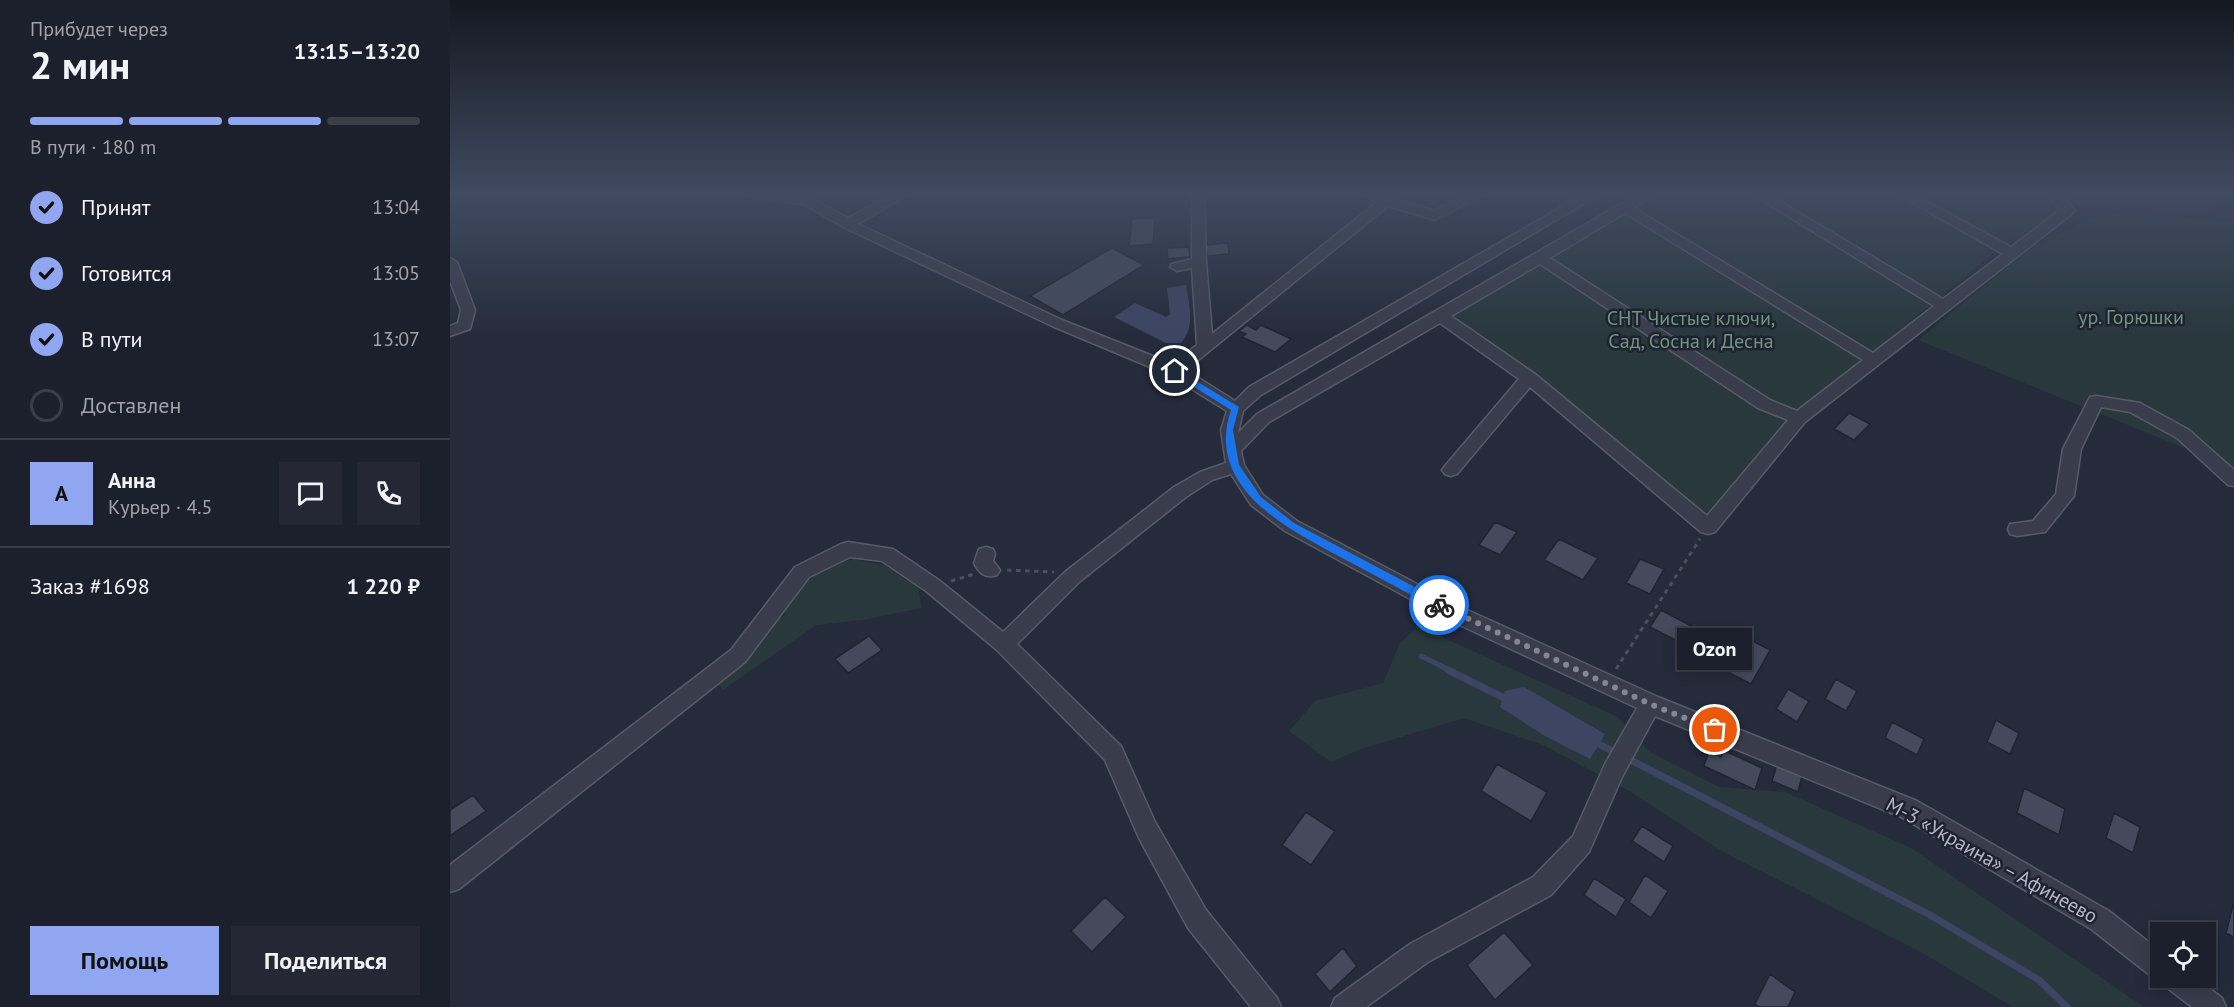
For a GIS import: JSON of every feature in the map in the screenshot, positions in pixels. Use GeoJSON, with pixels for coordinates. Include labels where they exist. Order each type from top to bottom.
{"type":"FeatureCollection","features":[{"type":"Feature","properties":{"kind":"street"},"geometry":{"type":"LineString","coordinates":[[884,241],[1057,323],[1175,371],[1236,409]]}},
{"type":"Feature","properties":{"kind":"street"},"geometry":{"type":"LineString","coordinates":[[1199,241],[1204,347]]}},
{"type":"Feature","properties":{"kind":"street"},"geometry":{"type":"LineString","coordinates":[[1175,371],[1336,241]]}},
{"type":"Feature","properties":{"kind":"street"},"geometry":{"type":"LineString","coordinates":[[1233,458],[1229,430],[1236,409],[1255,391],[1513,241]]}},
{"type":"Feature","properties":{"kind":"street"},"geometry":{"type":"LineString","coordinates":[[1004,644],[1072,577],[1180,492],[1233,458],[1263,418],[1326,382],[1445,320],[1567,241]]}},
{"type":"Feature","properties":{"kind":"street"},"geometry":{"type":"LineString","coordinates":[[1681,241],[1874,360]]}},
{"type":"Feature","properties":{"kind":"street"},"geometry":{"type":"LineString","coordinates":[[1836,241],[1944,306]]}},
{"type":"Feature","properties":{"kind":"street"},"geometry":{"type":"LineString","coordinates":[[1990,241],[2012,253]]}},
{"type":"Feature","properties":{"kind":"street"},"geometry":{"type":"LineString","coordinates":[[1445,320],[1529,378],[1708,527],[1799,418],[2028,241]]}},
{"type":"Feature","properties":{"kind":"street"},"geometry":{"type":"LineString","coordinates":[[1539,257],[1764,404],[1799,418]]}},
{"type":"Feature","properties":{"kind":"street"},"geometry":{"type":"LineString","coordinates":[[450,262],[468,309],[465,326],[450,331]]}},
{"type":"Feature","properties":{"kind":"street"},"geometry":{"type":"LineString","coordinates":[[1176,267],[1199,262]]}},
{"type":"Feature","properties":{"kind":"street"},"geometry":{"type":"LineString","coordinates":[[1300,364],[1326,382]]}},
{"type":"Feature","properties":{"kind":"street"},"geometry":{"type":"LineString","coordinates":[[1451,470],[1529,378]]}},
{"type":"Feature","properties":{"kind":"street"},"geometry":{"type":"LineString","coordinates":[[2018,529],[2038,526],[2065,496],[2072,449],[2096,401],[2134,407],[2183,434],[2234,480]]}},
{"type":"Feature","properties":{"kind":"street","name":"М-3 «Украина» – Афинеево"},"geometry":{"type":"LineString","coordinates":[[1233,458],[1257,500],[1291,526],[1456,614],[1650,704],[1909,809],[2100,920],[2150,959]]}},
{"type":"Feature","properties":{"kind":"street"},"geometry":{"type":"LineString","coordinates":[[450,880],[738,656],[802,572],[848,549],[886,554],[933,586],[1004,644],[1113,753],[1147,830],[1197,919],[1268,1007]]}},
{"type":"Feature","properties":{"kind":"street"},"geometry":{"type":"LineString","coordinates":[[1344,1007],[1419,953],[1542,886],[1581,844],[1613,771],[1650,704]]}},
{"type":"Feature","properties":{"kind":"street"},"geometry":{"type":"LineString","coordinates":[[2188,988],[2213,1007]]}},
{"type":"Feature","properties":{"kind":"path"},"geometry":{"type":"LineString","coordinates":[[1612,686],[1613,676],[1662,595],[1708,527]]}},
{"type":"Feature","properties":{"kind":"green space","name":"СНТ Чистые ключи, Сад, Сосна и Десна"},"geometry":{"type":"Polygon","coordinates":[[[1558,241],[2010,241],[1794,417],[1710,517],[1445,308],[1558,241]]]}},
{"type":"Feature","properties":{"kind":"green space","name":"ур. Горюшки"},"geometry":{"type":"Polygon","coordinates":[[[2046,241],[2234,241],[2234,468],[1918,340],[2028,250],[2046,241]]]}},
{"type":"Feature","properties":{"kind":"green space"},"geometry":{"type":"Polygon","coordinates":[[[854,559],[886,566],[919,589],[921,608],[863,620],[816,625],[723,690],[713,677],[760,629],[787,614],[776,603],[828,566],[854,559]]]}},
{"type":"Feature","properties":{"kind":"green space"},"geometry":{"type":"Polygon","coordinates":[[[1418,626],[1618,717],[1650,752],[1719,787],[1785,792],[1911,848],[2144,1007],[2013,1007],[1919,951],[1725,853],[1629,791],[1543,745],[1464,718],[1361,749],[1331,762],[1289,731],[1315,701],[1383,683],[1400,643],[1418,626]]]}},
{"type":"Feature","properties":{"kind":"water"},"geometry":{"type":"Polygon","coordinates":[[[1186,285],[1190,323],[1189,330],[1181,343],[1166,343],[1114,317],[1135,303],[1166,317],[1170,314],[1167,288],[1186,285]]]}},
{"type":"Feature","properties":{"kind":"water"},"geometry":{"type":"Polygon","coordinates":[[[1524,687],[1605,734],[1590,759],[1545,736],[1500,707],[1505,691],[1524,687]]]}},
{"type":"Feature","properties":{"kind":"building"},"geometry":{"type":"Polygon","coordinates":[[[1130,241],[1153,241],[1153,244],[1129,246],[1130,241]]]}},
{"type":"Feature","properties":{"kind":"building"},"geometry":{"type":"Polygon","coordinates":[[[1228,243],[1229,254],[1207,256],[1206,245],[1228,243]]]}},
{"type":"Feature","properties":{"kind":"building"},"geometry":{"type":"Polygon","coordinates":[[[1189,247],[1190,257],[1168,259],[1167,248],[1189,247]]]}},
{"type":"Feature","properties":{"kind":"building"},"geometry":{"type":"Polygon","coordinates":[[[1112,248],[1144,265],[1063,315],[1030,296],[1112,248]]]}},
{"type":"Feature","properties":{"kind":"building"},"geometry":{"type":"Polygon","coordinates":[[[1247,325],[1256,330],[1261,325],[1291,339],[1275,352],[1242,337],[1246,334],[1239,331],[1247,325]]]}},
{"type":"Feature","properties":{"kind":"building"},"geometry":{"type":"Polygon","coordinates":[[[1849,413],[1870,424],[1854,440],[1834,429],[1849,413]]]}},
{"type":"Feature","properties":{"kind":"building"},"geometry":{"type":"Polygon","coordinates":[[[1495,522],[1517,532],[1500,555],[1479,545],[1495,522]]]}},
{"type":"Feature","properties":{"kind":"building"},"geometry":{"type":"Polygon","coordinates":[[[1559,539],[1598,558],[1583,580],[1544,560],[1559,539]]]}},
{"type":"Feature","properties":{"kind":"building"},"geometry":{"type":"Polygon","coordinates":[[[1640,559],[1664,569],[1650,594],[1626,583],[1640,559]]]}},
{"type":"Feature","properties":{"kind":"building"},"geometry":{"type":"Polygon","coordinates":[[[1661,610],[1697,629],[1687,646],[1650,627],[1661,610]]]}},
{"type":"Feature","properties":{"kind":"building"},"geometry":{"type":"Polygon","coordinates":[[[1739,634],[1770,650],[1751,684],[1720,668],[1739,634]]]}},
{"type":"Feature","properties":{"kind":"building"},"geometry":{"type":"Polygon","coordinates":[[[869,636],[882,650],[848,673],[835,659],[869,636]]]}},
{"type":"Feature","properties":{"kind":"building"},"geometry":{"type":"Polygon","coordinates":[[[1836,679],[1857,691],[1846,711],[1825,699],[1836,679]]]}},
{"type":"Feature","properties":{"kind":"building"},"geometry":{"type":"Polygon","coordinates":[[[1788,689],[1809,701],[1797,722],[1776,709],[1788,689]]]}},
{"type":"Feature","properties":{"kind":"building"},"geometry":{"type":"Polygon","coordinates":[[[1996,720],[2019,733],[2010,754],[1987,742],[1996,720]]]}},
{"type":"Feature","properties":{"kind":"building"},"geometry":{"type":"Polygon","coordinates":[[[1892,722],[1924,739],[1917,755],[1885,738],[1892,722]]]}},
{"type":"Feature","properties":{"kind":"building"},"geometry":{"type":"Polygon","coordinates":[[[1723,750],[1762,768],[1755,790],[1704,766],[1709,751],[1721,757],[1723,750]]]}},
{"type":"Feature","properties":{"kind":"building"},"geometry":{"type":"Polygon","coordinates":[[[1778,761],[1803,772],[1798,792],[1772,781],[1778,761]]]}},
{"type":"Feature","properties":{"kind":"building"},"geometry":{"type":"Polygon","coordinates":[[[1497,764],[1547,792],[1531,821],[1481,791],[1497,764]]]}},
{"type":"Feature","properties":{"kind":"building"},"geometry":{"type":"Polygon","coordinates":[[[2024,788],[2065,809],[2059,835],[2017,813],[2024,788]]]}},
{"type":"Feature","properties":{"kind":"building"},"geometry":{"type":"Polygon","coordinates":[[[473,795],[486,811],[450,836],[450,810],[473,795]]]}},
{"type":"Feature","properties":{"kind":"building"},"geometry":{"type":"Polygon","coordinates":[[[1306,812],[1335,831],[1311,865],[1282,845],[1306,812]]]}},
{"type":"Feature","properties":{"kind":"building"},"geometry":{"type":"Polygon","coordinates":[[[2114,813],[2140,827],[2133,853],[2106,838],[2114,813]]]}},
{"type":"Feature","properties":{"kind":"building"},"geometry":{"type":"Polygon","coordinates":[[[1642,826],[1673,846],[1664,862],[1632,841],[1642,826]]]}},
{"type":"Feature","properties":{"kind":"building"},"geometry":{"type":"Polygon","coordinates":[[[1645,875],[1668,891],[1651,918],[1629,902],[1645,875]]]}},
{"type":"Feature","properties":{"kind":"building"},"geometry":{"type":"Polygon","coordinates":[[[1594,878],[1626,899],[1616,917],[1584,895],[1594,878]]]}},
{"type":"Feature","properties":{"kind":"building"},"geometry":{"type":"Polygon","coordinates":[[[1105,897],[1126,917],[1092,952],[1071,931],[1105,897]]]}},
{"type":"Feature","properties":{"kind":"building"},"geometry":{"type":"Polygon","coordinates":[[[2234,906],[2234,937],[2226,933],[2234,906]]]}},
{"type":"Feature","properties":{"kind":"building"},"geometry":{"type":"Polygon","coordinates":[[[1504,932],[1533,965],[1495,1000],[1467,965],[1504,932]]]}},
{"type":"Feature","properties":{"kind":"building"},"geometry":{"type":"Polygon","coordinates":[[[1343,948],[1357,966],[1330,992],[1315,974],[1343,948]]]}},
{"type":"Feature","properties":{"kind":"building"},"geometry":{"type":"Polygon","coordinates":[[[1770,974],[1795,992],[1788,1007],[1759,1007],[1755,1004],[1770,974]]]}},
{"type":"Feature","properties":{"kind":"waterway"},"geometry":{"type":"LineString","coordinates":[[1421,656],[1451,671]]}},
{"type":"Feature","properties":{"kind":"waterway"},"geometry":{"type":"LineString","coordinates":[[1448,670],[1508,700]]}},
{"type":"Feature","properties":{"kind":"waterway"},"geometry":{"type":"LineString","coordinates":[[1595,742],[1618,754]]}},
{"type":"Feature","properties":{"kind":"waterway"},"geometry":{"type":"LineString","coordinates":[[1627,758],[1930,915],[2039,980],[2067,1007]]}},
{"type":"Feature","properties":{"kind":"way so far"},"geometry":{"type":"LineString","coordinates":[[1439,605],[1650,704],[1715,730]]}},
{"type":"Feature","properties":{"kind":"place","name":"Ozon"},"geometry":{"type":"Point","coordinates":[1715,730]}},
{"type":"Feature","properties":{"kind":"route"},"geometry":{"type":"LineString","coordinates":[[1175,371],[1236,409],[1229,430],[1231,451],[1235,466],[1257,500],[1291,526],[1439,605]]}}]}
